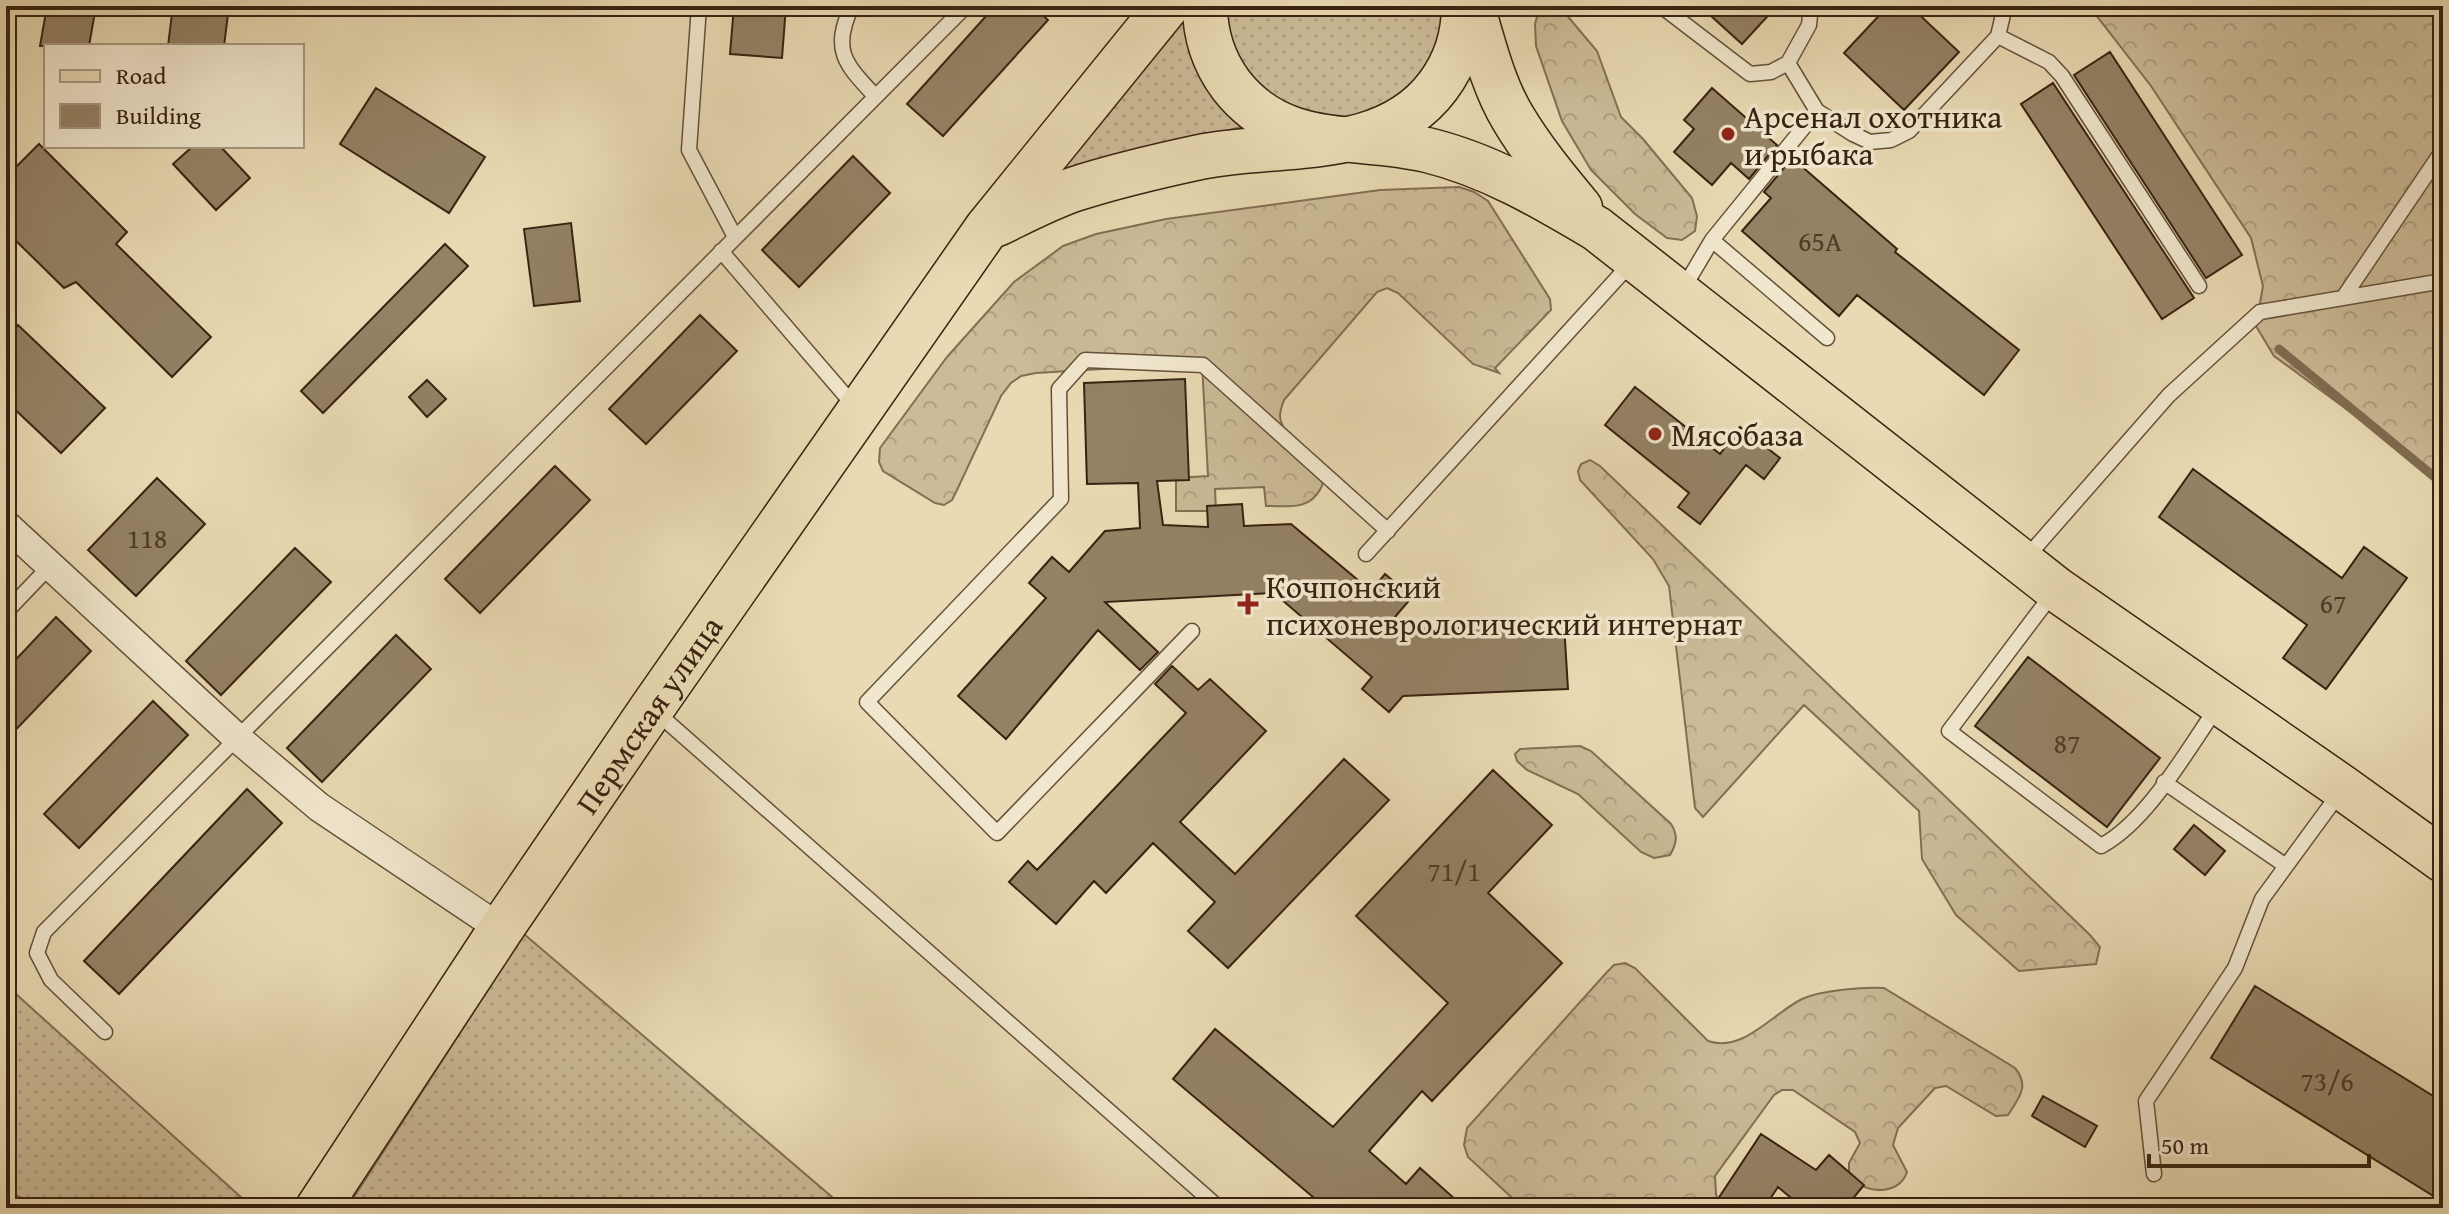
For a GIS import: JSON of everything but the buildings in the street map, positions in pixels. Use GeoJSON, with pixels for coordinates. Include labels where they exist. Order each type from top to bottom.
{"type":"FeatureCollection","features":[{"type":"Feature","properties":{"kind":"main road","name":"Пермская улица"},"geometry":{"type":"LineString","coordinates":[[318,1208],[501,929],[987,228],[1167,6]]}},
{"type":"Feature","properties":{"kind":"main road"},"geometry":{"type":"LineString","coordinates":[[1205,6],[1208,38],[1217,61],[1229,83],[1251,107],[1278,125],[1298,133],[1425,149],[1478,165],[1529,189],[1597,229],[2056,589],[2443,860]]}},
{"type":"Feature","properties":{"kind":"main road"},"geometry":{"type":"LineString","coordinates":[[987,228],[1074,189],[1201,157],[1348,140],[1382,130],[1434,92],[1451,66],[1459,46],[1464,6]]}},
{"type":"Feature","properties":{"kind":"main road"},"geometry":{"type":"LineString","coordinates":[[1472,6],[1489,62],[1511,115],[1547,168],[1597,229]]}},
{"type":"Feature","properties":{"kind":"street"},"geometry":{"type":"LineString","coordinates":[[6,525],[236,737],[319,807],[501,929]]}},
{"type":"Feature","properties":{"kind":"lane"},"geometry":{"type":"LineString","coordinates":[[699,6],[689,150],[735,237]]}},
{"type":"Feature","properties":{"kind":"lane"},"geometry":{"type":"LineString","coordinates":[[852,6],[843,25],[840,47],[850,69],[875,96]]}},
{"type":"Feature","properties":{"kind":"lane"},"geometry":{"type":"LineString","coordinates":[[105,1032],[51,980],[37,953],[44,932],[966,6]]}},
{"type":"Feature","properties":{"kind":"lane"},"geometry":{"type":"LineString","coordinates":[[1661,6],[1750,74],[1771,72],[1788,63],[1809,25],[1811,6]]}},
{"type":"Feature","properties":{"kind":"lane"},"geometry":{"type":"LineString","coordinates":[[1788,63],[1817,111],[1870,142],[1891,140],[1909,131],[1998,36],[2005,6]]}},
{"type":"Feature","properties":{"kind":"lane"},"geometry":{"type":"LineString","coordinates":[[1998,36],[2049,62],[2062,76],[2199,286]]}},
{"type":"Feature","properties":{"kind":"lane"},"geometry":{"type":"LineString","coordinates":[[1680,294],[1712,240],[1817,111]]}},
{"type":"Feature","properties":{"kind":"lane"},"geometry":{"type":"LineString","coordinates":[[2343,298],[2443,150]]}},
{"type":"Feature","properties":{"kind":"lane"},"geometry":{"type":"LineString","coordinates":[[1712,240],[1827,338]]}},
{"type":"Feature","properties":{"kind":"lane"},"geometry":{"type":"LineString","coordinates":[[721,251],[859,411]]}},
{"type":"Feature","properties":{"kind":"lane"},"geometry":{"type":"LineString","coordinates":[[1366,554],[1635,258]]}},
{"type":"Feature","properties":{"kind":"lane"},"geometry":{"type":"LineString","coordinates":[[2022,563],[2169,395],[2260,312],[2443,281]]}},
{"type":"Feature","properties":{"kind":"lane"},"geometry":{"type":"LineString","coordinates":[[1192,631],[997,833],[867,702],[1061,499],[1059,389],[1085,360],[1203,365],[1388,531]]}},
{"type":"Feature","properties":{"kind":"lane"},"geometry":{"type":"LineString","coordinates":[[6,612],[50,566]]}},
{"type":"Feature","properties":{"kind":"lane"},"geometry":{"type":"LineString","coordinates":[[2056,589],[1949,731],[2101,846],[2136,820],[2220,703]]}},
{"type":"Feature","properties":{"kind":"lane"},"geometry":{"type":"LineString","coordinates":[[652,708],[1219,1208]]}},
{"type":"Feature","properties":{"kind":"lane"},"geometry":{"type":"LineString","coordinates":[[2164,782],[2286,866]]}},
{"type":"Feature","properties":{"kind":"lane"},"geometry":{"type":"LineString","coordinates":[[2154,1174],[2146,1101],[2235,968],[2262,899],[2343,788]]}},
{"type":"Feature","properties":{"kind":"green space"},"geometry":{"type":"Polygon","coordinates":[[[1224,6],[1445,6],[1443,32],[1417,83],[1368,114],[1328,119],[1273,101],[1235,58],[1224,6]]]}},
{"type":"Feature","properties":{"kind":"green space"},"geometry":{"type":"Polygon","coordinates":[[[1540,6],[1559,6],[1597,51],[1621,117],[1692,198],[1697,216],[1695,231],[1682,240],[1667,238],[1635,214],[1591,170],[1562,121],[1536,46],[1535,24],[1540,6]]]}},
{"type":"Feature","properties":{"kind":"green space"},"geometry":{"type":"Polygon","coordinates":[[[2089,6],[2443,6],[2443,480],[2274,356],[2256,326],[2263,286],[2251,238],[2151,86],[2089,6]]]}},
{"type":"Feature","properties":{"kind":"green space"},"geometry":{"type":"Polygon","coordinates":[[[1183,15],[1195,63],[1209,90],[1245,126],[1053,176],[1183,15]]]}},
{"type":"Feature","properties":{"kind":"green space"},"geometry":{"type":"Polygon","coordinates":[[[1459,187],[1488,201],[1550,299],[1551,310],[1495,368],[1499,373],[1473,364],[1398,293],[1387,288],[1377,292],[1284,400],[1280,412],[1282,424],[1318,461],[1324,478],[1316,495],[1304,504],[1266,506],[1264,487],[1215,489],[1216,511],[1176,511],[1176,478],[1208,476],[1202,363],[1021,376],[1001,396],[952,500],[944,505],[935,503],[883,471],[879,462],[880,448],[947,357],[1014,282],[1063,246],[1096,234],[1166,219],[1380,190],[1459,187]]]}},
{"type":"Feature","properties":{"kind":"green space"},"geometry":{"type":"Polygon","coordinates":[[[1590,460],[1600,466],[2090,935],[2100,947],[2096,964],[2019,971],[1956,915],[1922,859],[1919,811],[1804,705],[1703,817],[1695,808],[1669,586],[1653,559],[1580,480],[1578,471],[1581,464],[1590,460]]]}},
{"type":"Feature","properties":{"kind":"green space"},"geometry":{"type":"Polygon","coordinates":[[[1580,746],[1591,751],[1671,824],[1676,839],[1670,855],[1654,858],[1641,852],[1578,794],[1527,770],[1517,761],[1515,754],[1520,749],[1580,746]]]}},
{"type":"Feature","properties":{"kind":"green space"},"geometry":{"type":"Polygon","coordinates":[[[524,934],[845,1208],[347,1208],[524,934]]]}},
{"type":"Feature","properties":{"kind":"green space"},"geometry":{"type":"Polygon","coordinates":[[[1625,963],[1635,968],[1708,1041],[1721,1043],[1745,1037],[1810,996],[1843,990],[1884,988],[2015,1068],[2022,1081],[2021,1092],[2008,1115],[1996,1116],[1946,1086],[1935,1088],[1898,1128],[1893,1145],[1907,1172],[1897,1186],[1889,1189],[1871,1189],[1849,1175],[1849,1163],[1860,1143],[1855,1132],[1793,1090],[1782,1090],[1774,1095],[1715,1176],[1720,1208],[1523,1208],[1468,1157],[1464,1145],[1467,1128],[1607,972],[1614,965],[1625,963]]]}},
{"type":"Feature","properties":{"kind":"green space"},"geometry":{"type":"Polygon","coordinates":[[[6,985],[253,1208],[38,1208],[6,1189],[6,985]]]}},
{"type":"Feature","properties":{"kind":"waterway"},"geometry":{"type":"LineString","coordinates":[[2279,349],[2443,484]]}},
{"type":"Feature","properties":{"kind":"place","name":"Арсенал охотника и рыбака"},"geometry":{"type":"Point","coordinates":[1728,134]}},
{"type":"Feature","properties":{"kind":"place","name":"Мясобаза"},"geometry":{"type":"Point","coordinates":[1655,434]}},
{"type":"Feature","properties":{"kind":"place","name":"Кочпонский психоневрологический интернат"},"geometry":{"type":"Point","coordinates":[1248,604]}}]}
